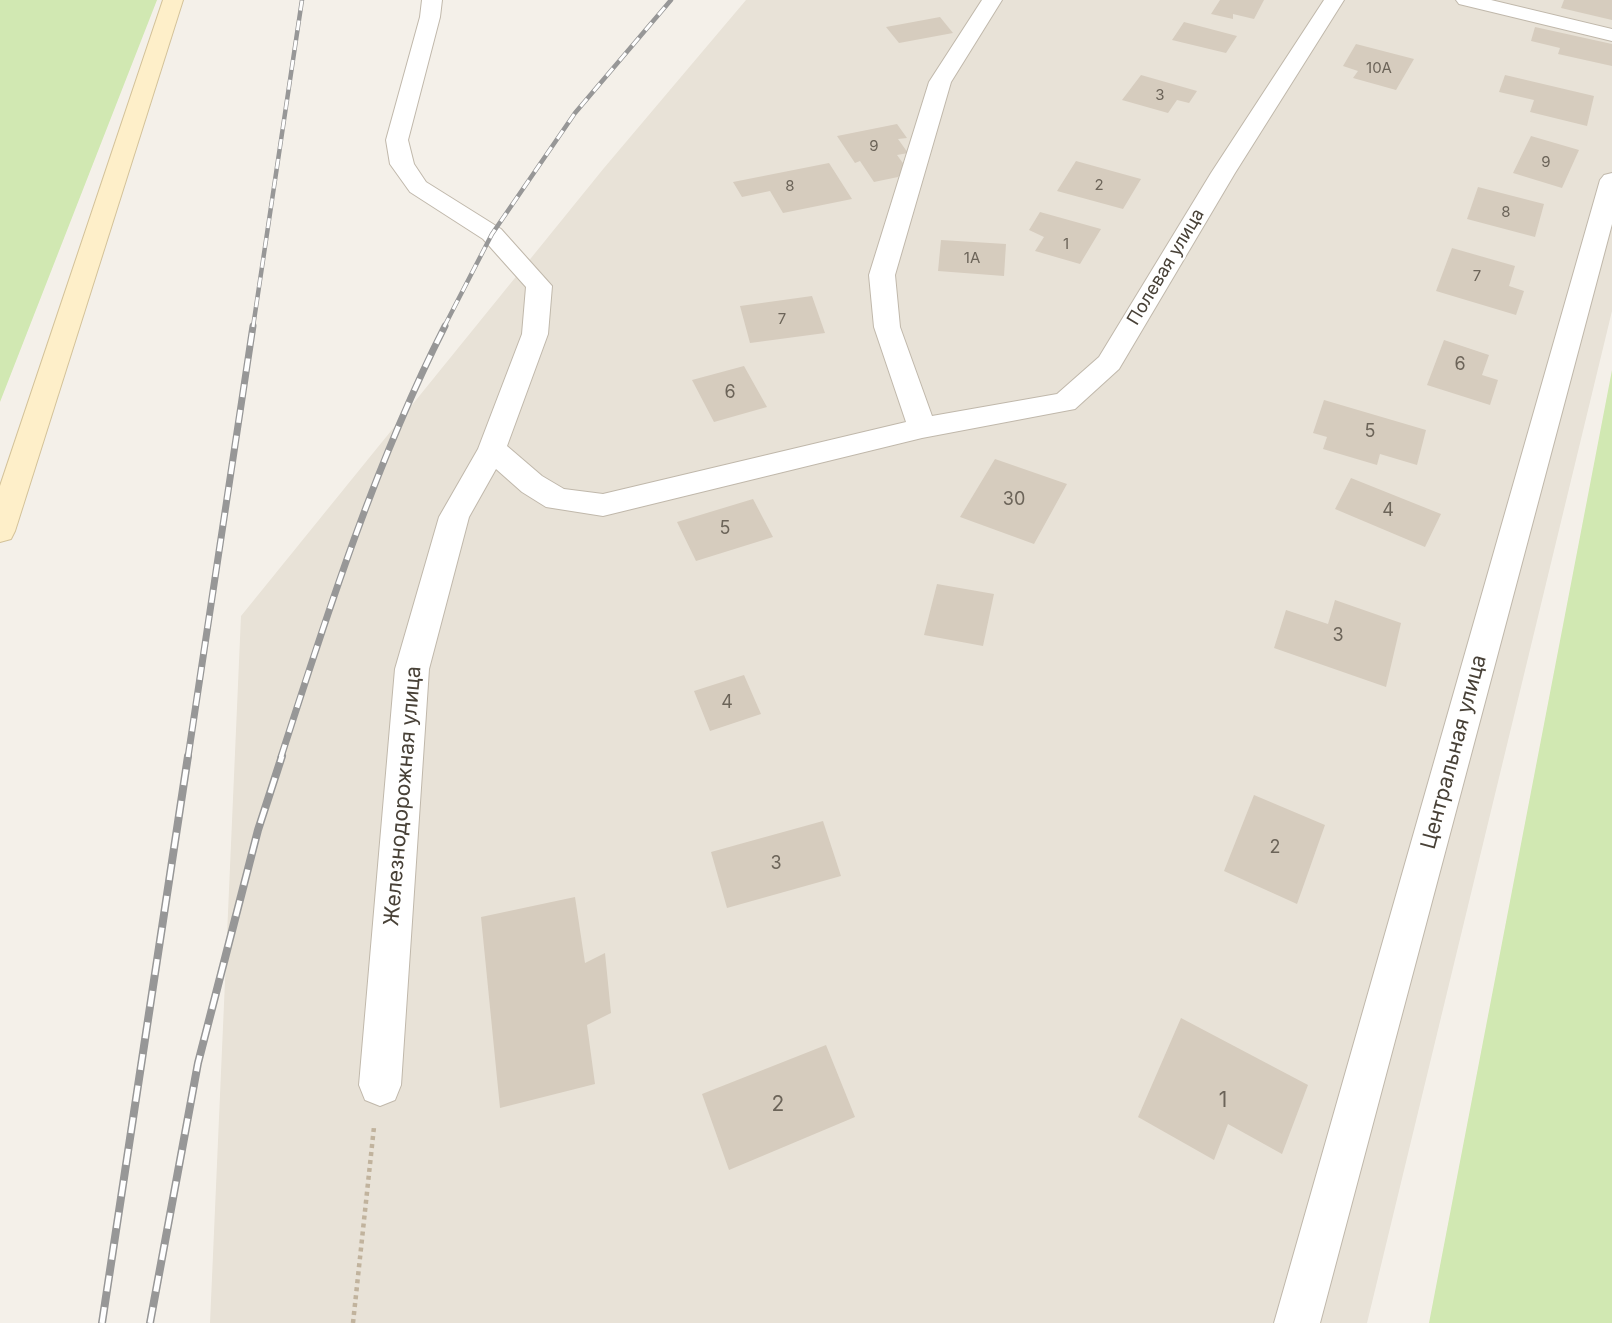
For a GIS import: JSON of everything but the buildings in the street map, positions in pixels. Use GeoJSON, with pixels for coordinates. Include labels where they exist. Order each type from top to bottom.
{"type":"FeatureCollection","features":[{"type":"Feature","properties":{"kind":"street"},"geometry":{"type":"LineString","coordinates":[[0,531],[173,0]]}},
{"type":"Feature","properties":{"kind":"street","name":"Железнодорожная улица"},"geometry":{"type":"LineString","coordinates":[[380,1085],[411,669],[454,517],[492,449],[535,333],[539,286],[492,234],[418,187],[402,164],[397,140],[430,17],[432,0]]}},
{"type":"Feature","properties":{"kind":"street"},"geometry":{"type":"LineString","coordinates":[[922,428],[887,327],[882,275],[940,82],[992,0]]}},
{"type":"Feature","properties":{"kind":"street","name":"Полевая улица"},"geometry":{"type":"LineString","coordinates":[[492,449],[532,484],[557,499],[603,505],[922,428],[1065,402],[1109,363],[1223,173],[1334,0]]}},
{"type":"Feature","properties":{"kind":"street"},"geometry":{"type":"LineString","coordinates":[[1466,0],[1612,35]]}},
{"type":"Feature","properties":{"kind":"street","name":"Центральная улица"},"geometry":{"type":"LineString","coordinates":[[1297,1323],[1612,180]]}},
{"type":"Feature","properties":{"kind":"path"},"geometry":{"type":"LineString","coordinates":[[353,1323],[364,1205],[380,1085]]}},
{"type":"Feature","properties":{"kind":"shaded area"},"geometry":{"type":"Polygon","coordinates":[[[746,0],[1612,0],[1612,311],[1367,1323],[210,1323],[241,616],[604,168],[746,0]]]}},
{"type":"Feature","properties":{"kind":"green space"},"geometry":{"type":"Polygon","coordinates":[[[0,0],[157,0],[0,402],[0,0]]]}},
{"type":"Feature","properties":{"kind":"green space"},"geometry":{"type":"Polygon","coordinates":[[[1612,370],[1612,1323],[1429,1323],[1612,370]]]}},
{"type":"Feature","properties":{"kind":"railway"},"geometry":{"type":"LineString","coordinates":[[253,327],[302,0]]}},
{"type":"Feature","properties":{"kind":"railway"},"geometry":{"type":"LineString","coordinates":[[444,327],[492,234],[575,113],[671,0]]}},
{"type":"Feature","properties":{"kind":"railway"},"geometry":{"type":"LineString","coordinates":[[188,757],[253,326]]}},
{"type":"Feature","properties":{"kind":"railway"},"geometry":{"type":"LineString","coordinates":[[281,757],[354,539],[396,431],[445,326]]}},
{"type":"Feature","properties":{"kind":"railway"},"geometry":{"type":"LineString","coordinates":[[102,1323],[188,756]]}},
{"type":"Feature","properties":{"kind":"railway"},"geometry":{"type":"LineString","coordinates":[[150,1323],[198,1063],[258,830],[282,756]]}}]}
